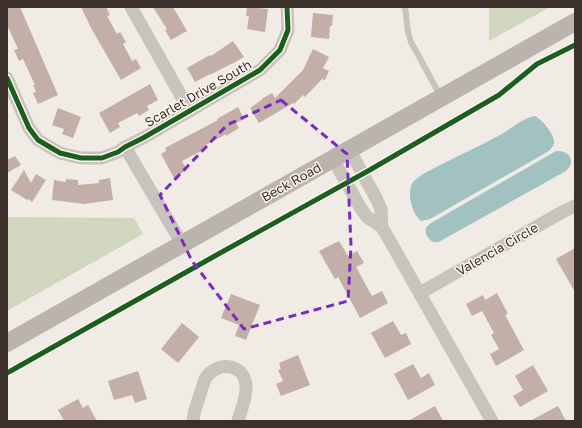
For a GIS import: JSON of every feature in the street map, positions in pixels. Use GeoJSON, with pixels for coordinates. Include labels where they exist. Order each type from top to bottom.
{"type":"FeatureCollection","features":[{"type":"Feature","properties":{"kind":"main road","name":"Beck Road"},"geometry":{"type":"LineString","coordinates":[[7,343],[575,22]]}},
{"type":"Feature","properties":{"kind":"street"},"geometry":{"type":"LineString","coordinates":[[131,7],[190,111]]}},
{"type":"Feature","properties":{"kind":"street","name":"Scarlet Drive South"},"geometry":{"type":"LineString","coordinates":[[7,78],[29,128],[38,140],[60,154],[81,158],[102,158],[118,152],[260,70],[280,50],[288,30],[288,7]]}},
{"type":"Feature","properties":{"kind":"street"},"geometry":{"type":"LineString","coordinates":[[125,148],[182,244]]}},
{"type":"Feature","properties":{"kind":"street"},"geometry":{"type":"LineString","coordinates":[[349,149],[381,209],[382,227]]}},
{"type":"Feature","properties":{"kind":"street"},"geometry":{"type":"LineString","coordinates":[[333,159],[367,217],[382,227],[492,421]]}},
{"type":"Feature","properties":{"kind":"street","name":"Valencia Circle"},"geometry":{"type":"LineString","coordinates":[[420,293],[575,206]]}},
{"type":"Feature","properties":{"kind":"street"},"geometry":{"type":"LineString","coordinates":[[193,421],[196,406],[208,374],[220,367],[226,366],[238,371],[244,377],[246,384],[246,393],[238,421]]}},
{"type":"Feature","properties":{"kind":"lane"},"geometry":{"type":"LineString","coordinates":[[405,7],[408,32],[411,42],[441,97]]}},
{"type":"Feature","properties":{"kind":"highlighted area"},"geometry":{"type":"Polygon","coordinates":[[[281,100],[347,154],[351,246],[348,301],[244,329],[192,261],[160,195],[227,125],[281,100]]]}},
{"type":"Feature","properties":{"kind":"green space"},"geometry":{"type":"Polygon","coordinates":[[[489,7],[550,7],[489,41],[489,7]]]}},
{"type":"Feature","properties":{"kind":"green space"},"geometry":{"type":"Polygon","coordinates":[[[7,217],[134,218],[143,234],[7,311],[7,217]]]}},
{"type":"Feature","properties":{"kind":"water"},"geometry":{"type":"Polygon","coordinates":[[[535,116],[544,123],[554,139],[554,144],[549,151],[430,219],[421,221],[418,218],[411,203],[410,197],[411,186],[415,180],[423,174],[502,134],[522,121],[535,116]]]}},
{"type":"Feature","properties":{"kind":"water"},"geometry":{"type":"Polygon","coordinates":[[[556,151],[565,152],[570,157],[571,164],[566,171],[441,241],[434,242],[427,236],[426,228],[431,223],[556,151]]]}},
{"type":"Feature","properties":{"kind":"building"},"geometry":{"type":"Polygon","coordinates":[[[7,7],[20,7],[58,95],[38,104],[33,93],[36,92],[33,85],[35,85],[23,59],[19,61],[14,50],[18,49],[7,25],[7,7]]]}},
{"type":"Feature","properties":{"kind":"building"},"geometry":{"type":"Polygon","coordinates":[[[81,7],[106,7],[110,15],[107,16],[117,34],[120,32],[126,42],[123,44],[132,61],[136,59],[141,68],[121,80],[91,28],[81,7]]]}},
{"type":"Feature","properties":{"kind":"building"},"geometry":{"type":"Polygon","coordinates":[[[153,7],[173,7],[187,31],[171,40],[165,30],[167,29],[153,7]]]}},
{"type":"Feature","properties":{"kind":"building"},"geometry":{"type":"Polygon","coordinates":[[[247,7],[268,9],[265,32],[247,29],[249,16],[246,16],[247,7]]]}},
{"type":"Feature","properties":{"kind":"building"},"geometry":{"type":"Polygon","coordinates":[[[313,13],[333,15],[329,39],[311,37],[313,13]]]}},
{"type":"Feature","properties":{"kind":"building"},"geometry":{"type":"Polygon","coordinates":[[[233,41],[244,57],[195,82],[187,68],[210,55],[211,56],[233,41]]]}},
{"type":"Feature","properties":{"kind":"building"},"geometry":{"type":"Polygon","coordinates":[[[313,49],[329,57],[323,68],[329,71],[325,80],[322,79],[305,97],[303,95],[294,104],[293,103],[259,123],[250,108],[272,93],[275,98],[303,70],[313,49]]]}},
{"type":"Feature","properties":{"kind":"building"},"geometry":{"type":"Polygon","coordinates":[[[150,84],[158,100],[147,106],[149,110],[139,116],[137,113],[118,123],[120,127],[110,133],[99,113],[150,84]]]}},
{"type":"Feature","properties":{"kind":"building"},"geometry":{"type":"Polygon","coordinates":[[[238,107],[244,119],[236,123],[239,128],[204,146],[205,149],[182,161],[187,170],[174,178],[161,154],[166,151],[165,148],[218,120],[217,119],[238,107]]]}},
{"type":"Feature","properties":{"kind":"building"},"geometry":{"type":"Polygon","coordinates":[[[58,108],[81,117],[73,138],[62,134],[64,129],[52,125],[58,108]]]}},
{"type":"Feature","properties":{"kind":"building"},"geometry":{"type":"Polygon","coordinates":[[[15,156],[21,165],[7,173],[7,160],[15,156]]]}},
{"type":"Feature","properties":{"kind":"building"},"geometry":{"type":"Polygon","coordinates":[[[24,170],[31,183],[36,174],[46,180],[32,202],[11,190],[24,170]]]}},
{"type":"Feature","properties":{"kind":"building"},"geometry":{"type":"Polygon","coordinates":[[[110,178],[113,200],[84,204],[52,200],[54,180],[66,182],[66,179],[78,180],[78,185],[99,183],[99,180],[110,178]]]}},
{"type":"Feature","properties":{"kind":"building"},"geometry":{"type":"Polygon","coordinates":[[[339,241],[348,256],[357,251],[364,263],[356,267],[372,296],[382,291],[388,303],[360,318],[338,277],[335,279],[319,251],[339,241]]]}},
{"type":"Feature","properties":{"kind":"building"},"geometry":{"type":"Polygon","coordinates":[[[575,248],[575,292],[556,259],[575,248]]]}},
{"type":"Feature","properties":{"kind":"building"},"geometry":{"type":"Polygon","coordinates":[[[497,293],[508,314],[505,315],[524,350],[496,366],[490,354],[499,349],[491,335],[494,333],[482,311],[472,316],[466,304],[483,295],[485,300],[497,293]]]}},
{"type":"Feature","properties":{"kind":"building"},"geometry":{"type":"Polygon","coordinates":[[[231,294],[260,305],[246,340],[235,336],[239,325],[221,318],[231,294]]]}},
{"type":"Feature","properties":{"kind":"building"},"geometry":{"type":"Polygon","coordinates":[[[393,321],[401,335],[406,333],[411,344],[385,358],[371,333],[393,321]]]}},
{"type":"Feature","properties":{"kind":"building"},"geometry":{"type":"Polygon","coordinates":[[[182,323],[199,337],[178,363],[161,349],[182,323]]]}},
{"type":"Feature","properties":{"kind":"building"},"geometry":{"type":"Polygon","coordinates":[[[298,355],[310,385],[281,396],[276,384],[283,381],[278,370],[281,369],[279,363],[298,355]]]}},
{"type":"Feature","properties":{"kind":"building"},"geometry":{"type":"Polygon","coordinates":[[[413,364],[421,378],[429,373],[435,385],[408,400],[394,374],[413,364]]]}},
{"type":"Feature","properties":{"kind":"building"},"geometry":{"type":"Polygon","coordinates":[[[533,365],[548,391],[520,407],[513,396],[523,390],[515,376],[533,365]]]}},
{"type":"Feature","properties":{"kind":"building"},"geometry":{"type":"Polygon","coordinates":[[[138,371],[147,399],[135,403],[132,395],[114,400],[108,381],[138,371]]]}},
{"type":"Feature","properties":{"kind":"building"},"geometry":{"type":"Polygon","coordinates":[[[78,399],[83,408],[88,405],[97,421],[64,421],[58,410],[78,399]]]}},
{"type":"Feature","properties":{"kind":"building"},"geometry":{"type":"Polygon","coordinates":[[[435,406],[443,421],[408,421],[435,406]]]}},
{"type":"Feature","properties":{"kind":"building"},"geometry":{"type":"Polygon","coordinates":[[[558,406],[566,421],[530,421],[558,406]]]}},
{"type":"Feature","properties":{"kind":"cycle path"},"geometry":{"type":"LineString","coordinates":[[7,78],[29,128],[38,140],[60,153],[81,158],[102,158],[118,152],[260,70],[280,50],[288,30],[287,7]]}},
{"type":"Feature","properties":{"kind":"cycle path"},"geometry":{"type":"LineString","coordinates":[[7,373],[368,171],[499,95],[537,64],[575,45]]}}]}
